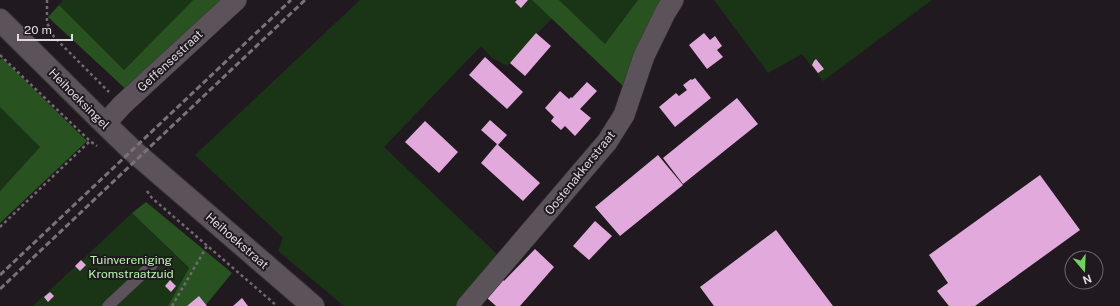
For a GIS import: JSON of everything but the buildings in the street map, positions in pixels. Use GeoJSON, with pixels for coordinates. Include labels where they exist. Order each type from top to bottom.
{"type":"FeatureCollection","features":[{"type":"Feature","properties":{"kind":"street","name":"Geffensestraat"},"geometry":{"type":"LineString","coordinates":[[105,124],[122,105],[236,0]]}},
{"type":"Feature","properties":{"kind":"street","name":"Oostenakkerstraat"},"geometry":{"type":"LineString","coordinates":[[467,306],[607,142],[624,115],[644,56],[673,0]]}},
{"type":"Feature","properties":{"kind":"street","name":"Heihoeksingel"},"geometry":{"type":"LineString","coordinates":[[0,20],[105,124],[161,175]]}},
{"type":"Feature","properties":{"kind":"street","name":"Heihoekstraat"},"geometry":{"type":"LineString","coordinates":[[161,175],[313,306]]}},
{"type":"Feature","properties":{"kind":"lane"},"geometry":{"type":"LineString","coordinates":[[108,306],[152,265]]}},
{"type":"Feature","properties":{"kind":"path"},"geometry":{"type":"LineString","coordinates":[[47,0],[47,23],[54,37],[122,105]]}},
{"type":"Feature","properties":{"kind":"path"},"geometry":{"type":"LineString","coordinates":[[0,56],[90,141],[0,227]]}},
{"type":"Feature","properties":{"kind":"path"},"geometry":{"type":"LineString","coordinates":[[172,306],[207,246],[277,306]]}},
{"type":"Feature","properties":{"kind":"green space"},"geometry":{"type":"Polygon","coordinates":[[[63,0],[193,0],[124,70],[59,5],[63,0]]]}},
{"type":"Feature","properties":{"kind":"green space"},"geometry":{"type":"Polygon","coordinates":[[[193,0],[230,0],[131,94],[48,17],[59,5],[124,70],[193,0]]]}},
{"type":"Feature","properties":{"kind":"green space"},"geometry":{"type":"Polygon","coordinates":[[[360,0],[532,0],[552,18],[507,66],[491,57],[481,46],[384,147],[502,259],[461,306],[344,306],[278,251],[283,238],[195,155],[360,0]]]}},
{"type":"Feature","properties":{"kind":"green space"},"geometry":{"type":"Polygon","coordinates":[[[532,0],[559,0],[605,44],[638,0],[670,0],[627,90],[532,0]]]}},
{"type":"Feature","properties":{"kind":"green space"},"geometry":{"type":"Polygon","coordinates":[[[559,0],[638,0],[605,44],[559,0]]]}},
{"type":"Feature","properties":{"kind":"green space"},"geometry":{"type":"Polygon","coordinates":[[[714,0],[932,0],[823,81],[802,54],[768,73],[714,0]]]}},
{"type":"Feature","properties":{"kind":"green space"},"geometry":{"type":"Polygon","coordinates":[[[2,58],[87,141],[0,223],[0,191],[40,147],[0,107],[0,60],[2,58]]]}},
{"type":"Feature","properties":{"kind":"green space"},"geometry":{"type":"Polygon","coordinates":[[[0,107],[40,147],[0,191],[0,107]]]}},
{"type":"Feature","properties":{"kind":"green space"},"geometry":{"type":"Polygon","coordinates":[[[146,202],[232,273],[205,306],[168,306],[189,268],[132,213],[146,202]]]}},
{"type":"Feature","properties":{"kind":"green space","name":"Tuinvereniging Kromstraatzuid"},"geometry":{"type":"Polygon","coordinates":[[[132,213],[189,269],[168,306],[33,306],[132,213]]]}},
{"type":"Feature","properties":{"kind":"railway"},"geometry":{"type":"LineString","coordinates":[[0,275],[291,0]]}},
{"type":"Feature","properties":{"kind":"railway"},"geometry":{"type":"LineString","coordinates":[[0,289],[305,0]]}}]}
